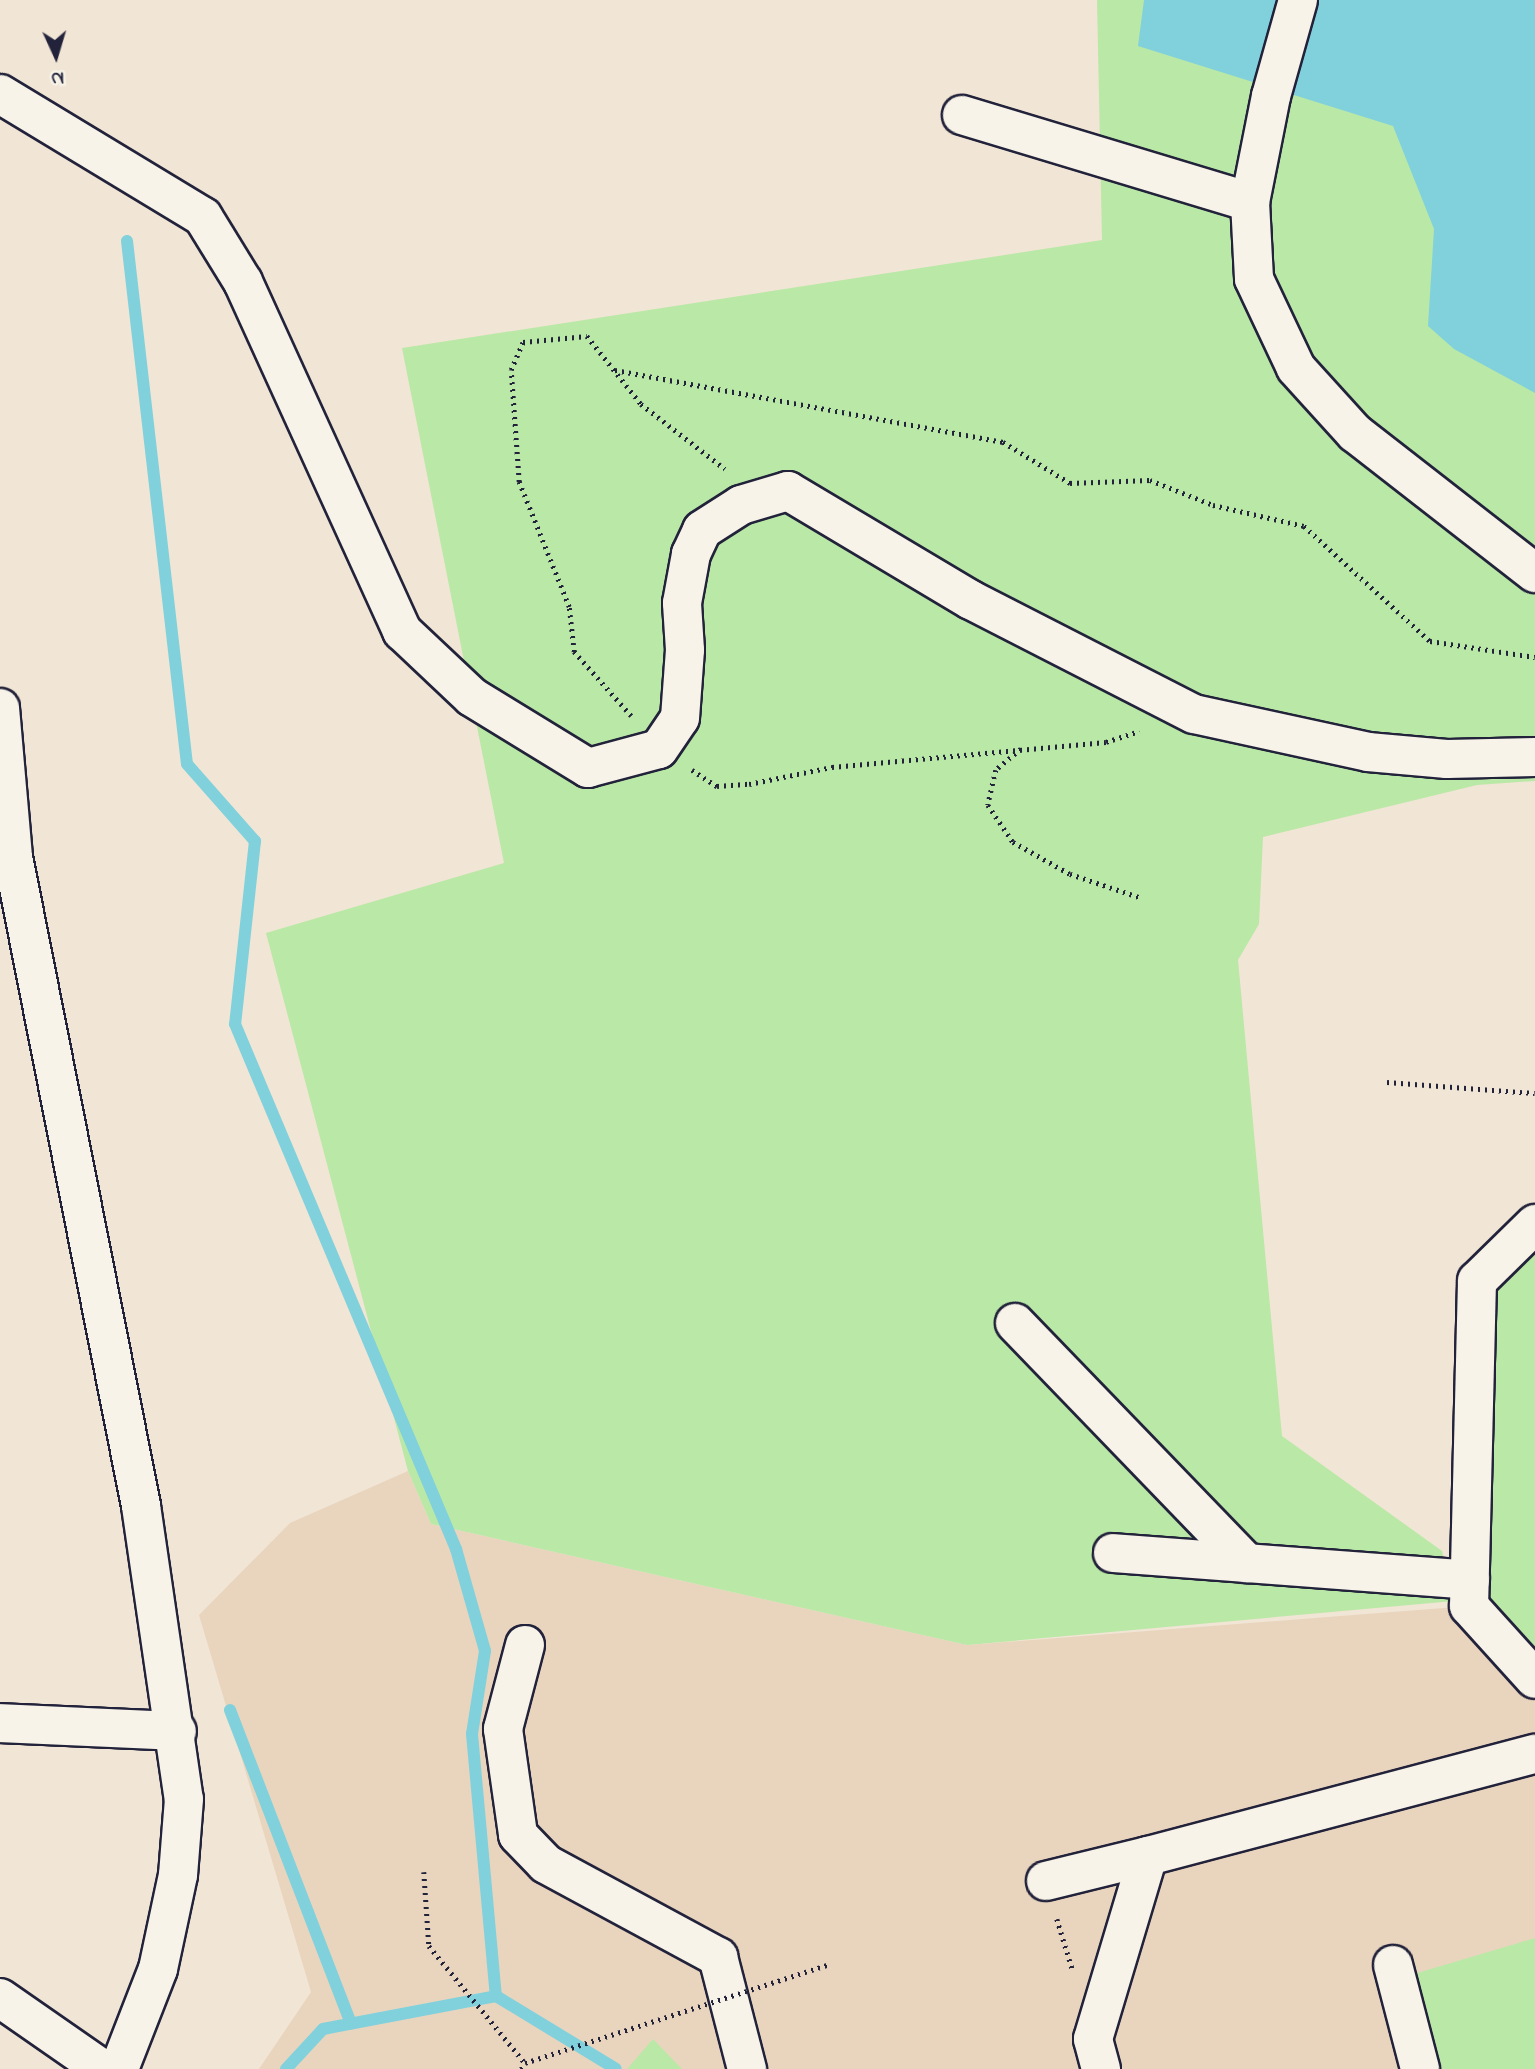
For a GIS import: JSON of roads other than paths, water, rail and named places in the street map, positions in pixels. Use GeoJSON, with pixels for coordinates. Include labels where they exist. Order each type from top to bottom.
{"type":"FeatureCollection","features":[{"type":"Feature","properties":{"kind":"street"},"geometry":{"type":"LineString","coordinates":[[1298,0],[1271,96],[1250,201],[1254,279],[1296,368],[1355,433],[1535,573]]}},
{"type":"Feature","properties":{"kind":"street"},"geometry":{"type":"LineString","coordinates":[[0,94],[203,217],[243,282],[402,631],[472,697],[588,768],[659,749],[680,718],[685,650],[682,603],[691,554],[702,530],[741,505],[788,491],[971,600],[1194,715],[1368,752],[1447,759],[1535,757]]}},
{"type":"Feature","properties":{"kind":"street"},"geometry":{"type":"LineString","coordinates":[[962,115],[1250,201]]}},
{"type":"Feature","properties":{"kind":"street"},"geometry":{"type":"LineString","coordinates":[[0,708],[7,858],[141,1506],[177,1731],[184,1799],[178,1875],[158,1969],[119,2069]]}},
{"type":"Feature","properties":{"kind":"street"},"geometry":{"type":"LineString","coordinates":[[1535,1224],[1477,1281],[1469,1580],[1469,1606],[1535,1679]]}},
{"type":"Feature","properties":{"kind":"street"},"geometry":{"type":"LineString","coordinates":[[1016,1323],[1247,1563]]}},
{"type":"Feature","properties":{"kind":"street"},"geometry":{"type":"LineString","coordinates":[[1113,1553],[1469,1580]]}},
{"type":"Feature","properties":{"kind":"street"},"geometry":{"type":"LineString","coordinates":[[525,1645],[503,1729],[518,1835],[546,1864],[718,1956],[747,2069]]}},
{"type":"Feature","properties":{"kind":"street"},"geometry":{"type":"LineString","coordinates":[[0,1723],[177,1731]]}},
{"type":"Feature","properties":{"kind":"street"},"geometry":{"type":"LineString","coordinates":[[1046,1881],[1535,1754]]}},
{"type":"Feature","properties":{"kind":"street"},"geometry":{"type":"LineString","coordinates":[[1097,2054],[1148,1856]]}},
{"type":"Feature","properties":{"kind":"street"},"geometry":{"type":"LineString","coordinates":[[1393,1965],[1420,2069]]}},
{"type":"Feature","properties":{"kind":"street"},"geometry":{"type":"LineString","coordinates":[[0,1998],[102,2069]]}},
{"type":"Feature","properties":{"kind":"water"},"geometry":{"type":"Polygon","coordinates":[[[1144,0],[1535,0],[1535,393],[1454,349],[1428,326],[1434,229],[1393,126],[1138,46],[1144,0]]]}},
{"type":"Feature","properties":{"kind":"waterway"},"geometry":{"type":"LineString","coordinates":[[127,241],[187,764],[255,841],[235,1024],[456,1549],[485,1651],[472,1734],[496,1996],[616,2069]]}},
{"type":"Feature","properties":{"kind":"waterway"},"geometry":{"type":"LineString","coordinates":[[230,1710],[351,2023]]}},
{"type":"Feature","properties":{"kind":"waterway"},"geometry":{"type":"LineString","coordinates":[[286,2069],[323,2029],[496,1996]]}}]}
